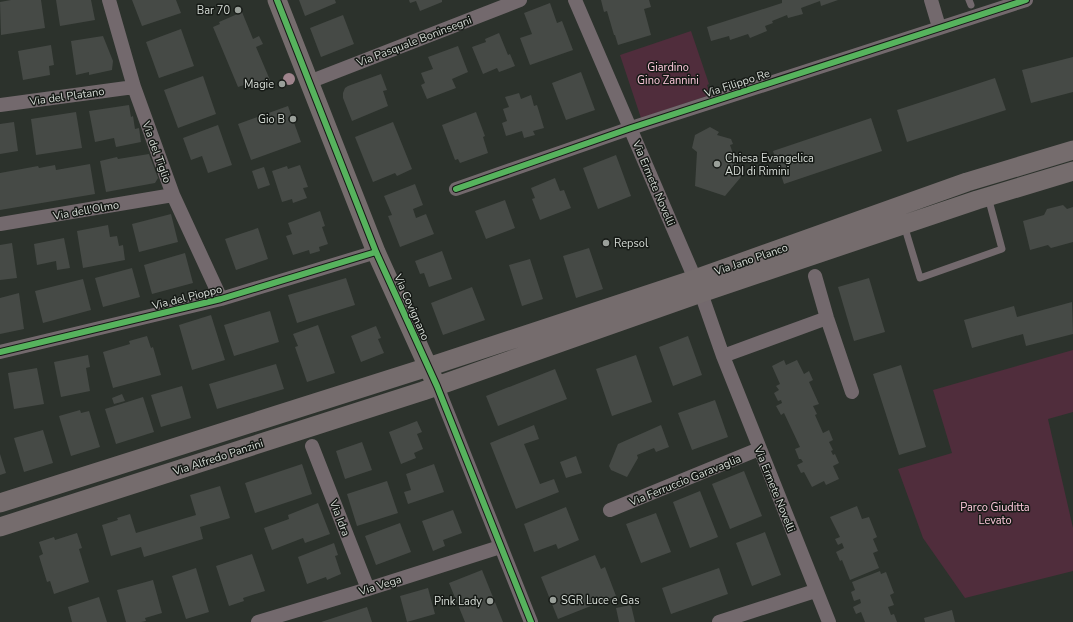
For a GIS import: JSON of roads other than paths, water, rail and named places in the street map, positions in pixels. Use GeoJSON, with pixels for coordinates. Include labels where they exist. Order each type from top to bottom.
{"type":"FeatureCollection","features":[{"type":"Feature","properties":{"kind":"main road","name":"Via Covignano"},"geometry":{"type":"LineString","coordinates":[[277,0],[376,252],[437,386]]}},
{"type":"Feature","properties":{"kind":"main road","name":"Via Jano Planco"},"geometry":{"type":"LineString","coordinates":[[437,386],[967,182],[1073,150]]}},
{"type":"Feature","properties":{"kind":"main road","name":"Via Jano Planco"},"geometry":{"type":"LineString","coordinates":[[428,367],[904,225],[1073,171]]}},
{"type":"Feature","properties":{"kind":"main road","name":"Via Alfredo Panzini"},"geometry":{"type":"LineString","coordinates":[[0,503],[428,367]]}},
{"type":"Feature","properties":{"kind":"main road","name":"Via Alfredo Panzini"},"geometry":{"type":"LineString","coordinates":[[0,527],[437,386]]}},
{"type":"Feature","properties":{"kind":"street","name":"Via del Tiglio"},"geometry":{"type":"LineString","coordinates":[[109,0],[134,87],[173,195],[221,299]]}},
{"type":"Feature","properties":{"kind":"street","name":"Via Pasquale Boninsegni"},"geometry":{"type":"LineString","coordinates":[[309,82],[520,0]]}},
{"type":"Feature","properties":{"kind":"street","name":"Via Ermete Novelli"},"geometry":{"type":"LineString","coordinates":[[575,0],[698,286],[759,449],[815,591],[829,622]]}},
{"type":"Feature","properties":{"kind":"street"},"geometry":{"type":"LineString","coordinates":[[931,0],[939,27]]}},
{"type":"Feature","properties":{"kind":"street","name":"Via Filippo Re"},"geometry":{"type":"LineString","coordinates":[[456,189],[631,128],[1026,0]]}},
{"type":"Feature","properties":{"kind":"street","name":"Via del Platano"},"geometry":{"type":"LineString","coordinates":[[0,105],[134,87]]}},
{"type":"Feature","properties":{"kind":"street","name":"Via dell'Olmo"},"geometry":{"type":"LineString","coordinates":[[0,224],[173,195]]}},
{"type":"Feature","properties":{"kind":"street","name":"Via del Pioppo"},"geometry":{"type":"LineString","coordinates":[[0,352],[221,299],[376,252]]}},
{"type":"Feature","properties":{"kind":"street"},"geometry":{"type":"LineString","coordinates":[[815,276],[827,318],[852,392]]}},
{"type":"Feature","properties":{"kind":"street"},"geometry":{"type":"LineString","coordinates":[[723,356],[827,318]]}},
{"type":"Feature","properties":{"kind":"street","name":"Via Covignano"},"geometry":{"type":"LineString","coordinates":[[437,386],[531,622]]}},
{"type":"Feature","properties":{"kind":"street","name":"Via Idra"},"geometry":{"type":"LineString","coordinates":[[312,446],[368,589]]}},
{"type":"Feature","properties":{"kind":"street","name":"Via Ferruccio Garavaglia"},"geometry":{"type":"LineString","coordinates":[[610,510],[759,449]]}},
{"type":"Feature","properties":{"kind":"street","name":"Via Vega"},"geometry":{"type":"LineString","coordinates":[[258,622],[285,618],[368,589],[500,547]]}},
{"type":"Feature","properties":{"kind":"street"},"geometry":{"type":"LineString","coordinates":[[718,622],[815,591]]}},
{"type":"Feature","properties":{"kind":"lane"},"geometry":{"type":"LineString","coordinates":[[904,225],[920,278],[1002,249],[988,197]]}},
{"type":"Feature","properties":{"kind":"place","name":"Bar 70"},"geometry":{"type":"Point","coordinates":[238,10]}},
{"type":"Feature","properties":{"kind":"place","name":"Magie"},"geometry":{"type":"Point","coordinates":[282,84]}},
{"type":"Feature","properties":{"kind":"place","name":"Gio B"},"geometry":{"type":"Point","coordinates":[293,119]}},
{"type":"Feature","properties":{"kind":"place","name":"Chiesa Evangelica ADI di Rimini"},"geometry":{"type":"Point","coordinates":[717,164]}},
{"type":"Feature","properties":{"kind":"place","name":"Repsol"},"geometry":{"type":"Point","coordinates":[606,243]}},
{"type":"Feature","properties":{"kind":"place","name":"SGR Luce e Gas"},"geometry":{"type":"Point","coordinates":[553,600]}},
{"type":"Feature","properties":{"kind":"place","name":"Pink Lady"},"geometry":{"type":"Point","coordinates":[490,601]}},
{"type":"Feature","properties":{"kind":"park label","name":"Giardino Gino Zannini"},"geometry":{"type":"Point","coordinates":[668,73]}},
{"type":"Feature","properties":{"kind":"park label","name":"Parco Giuditta Levato"},"geometry":{"type":"Point","coordinates":[995,513]}}]}
